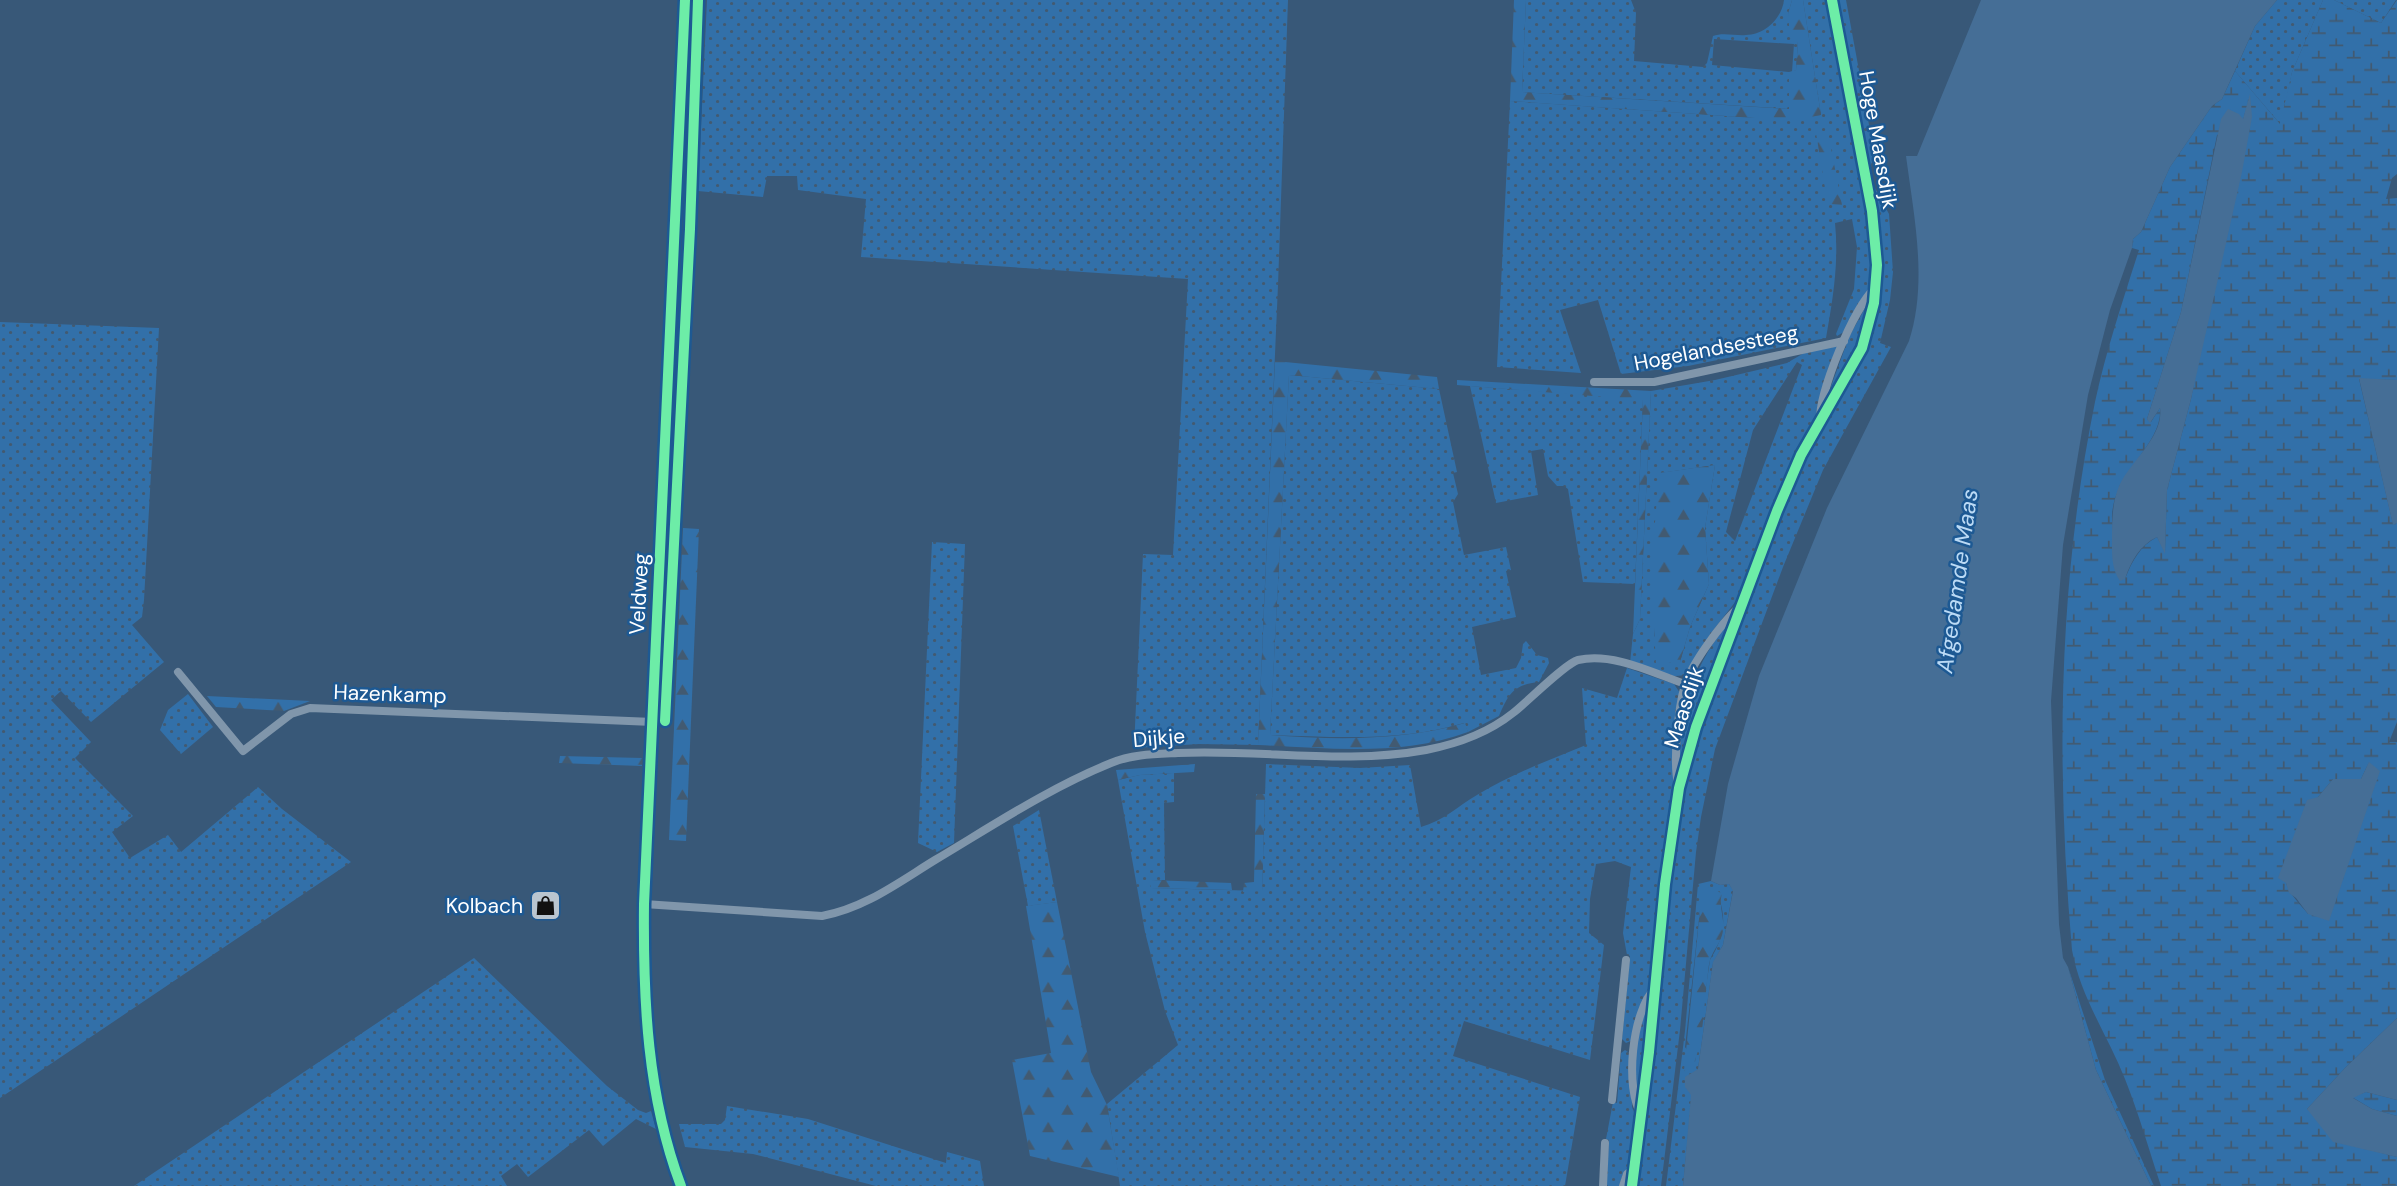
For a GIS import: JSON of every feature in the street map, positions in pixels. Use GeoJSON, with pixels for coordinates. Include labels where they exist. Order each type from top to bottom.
{"type":"FeatureCollection","features":[{"type":"Feature","properties":{"kind":"street","name":"Veldweg"},"geometry":{"type":"LineString","coordinates":[[681,1186],[670,1154],[650,1054],[643,986],[644,904],[685,0]]}},
{"type":"Feature","properties":{"kind":"street","name":"Hoge Maasdijk"},"geometry":{"type":"LineString","coordinates":[[1832,0],[1872,211],[1877,265],[1875,288]]}},
{"type":"Feature","properties":{"kind":"street"},"geometry":{"type":"LineString","coordinates":[[1844,341],[1867,296],[1875,288]]}},
{"type":"Feature","properties":{"kind":"street","name":"Maasdijk"},"geometry":{"type":"LineString","coordinates":[[1632,1186],[1642,1116],[1665,884],[1679,788],[1696,727],[1740,606],[1801,455],[1862,348],[1875,288]]}},
{"type":"Feature","properties":{"kind":"street","name":"Maasdijk"},"geometry":{"type":"LineString","coordinates":[[1820,421],[1820,407],[1844,341]]}},
{"type":"Feature","properties":{"kind":"street","name":"Hogelandsesteeg"},"geometry":{"type":"LineString","coordinates":[[1594,382],[1654,382],[1844,341]]}},
{"type":"Feature","properties":{"kind":"street","name":"Maasdijk"},"geometry":{"type":"LineString","coordinates":[[1679,788],[1676,760],[1685,684],[1715,635],[1740,606]]}},
{"type":"Feature","properties":{"kind":"street","name":"Dijkje"},"geometry":{"type":"LineString","coordinates":[[644,904],[822,916],[842,912],[873,898],[1041,798],[1113,761],[1130,757],[1213,751],[1343,758],[1432,749],[1458,743],[1493,727],[1576,660],[1603,659],[1685,684]]}},
{"type":"Feature","properties":{"kind":"street","name":"Hazenkamp"},"geometry":{"type":"LineString","coordinates":[[178,672],[243,751],[291,714],[310,708],[653,722]]}},
{"type":"Feature","properties":{"kind":"street"},"geometry":{"type":"LineString","coordinates":[[1612,1100],[1626,960]]}},
{"type":"Feature","properties":{"kind":"street","name":"Maasdijk"},"geometry":{"type":"LineString","coordinates":[[1642,1116],[1634,1105],[1633,1047],[1646,997],[1655,988]]}},
{"type":"Feature","properties":{"kind":"street"},"geometry":{"type":"LineString","coordinates":[[1618,1046],[1633,1047]]}},
{"type":"Feature","properties":{"kind":"street"},"geometry":{"type":"LineString","coordinates":[[1603,1186],[1605,1143]]}},
{"type":"Feature","properties":{"kind":"street","name":"Maasdijk"},"geometry":{"type":"LineString","coordinates":[[1623,1186],[1627,1174],[1634,1168]]}},
{"type":"Feature","properties":{"kind":"green space"},"geometry":{"type":"Polygon","coordinates":[[[707,0],[1288,0],[1258,745],[1199,744],[1134,748],[1143,554],[1173,555],[1188,279],[861,257],[866,199],[798,190],[797,176],[767,176],[763,197],[698,191],[707,0]]]}},
{"type":"Feature","properties":{"kind":"green space"},"geometry":{"type":"Polygon","coordinates":[[[1514,0],[1526,0],[1522,92],[1789,109],[1789,72],[1796,70],[1798,42],[1790,36],[1788,14],[1792,0],[1803,0],[1821,115],[1800,119],[1755,118],[1510,101],[1514,0]]]}},
{"type":"Feature","properties":{"kind":"green space"},"geometry":{"type":"Polygon","coordinates":[[[1526,0],[1631,0],[1636,13],[1634,61],[1703,67],[1707,63],[1713,36],[1760,32],[1776,19],[1784,0],[1792,0],[1788,14],[1798,41],[1796,70],[1792,72],[1794,44],[1714,39],[1712,65],[1789,72],[1790,109],[1522,92],[1526,0]]]}},
{"type":"Feature","properties":{"kind":"green space"},"geometry":{"type":"Polygon","coordinates":[[[1803,0],[1829,0],[1870,221],[1872,284],[1847,330],[1837,336],[1836,334],[1854,289],[1857,247],[1852,219],[1835,223],[1836,266],[1826,338],[1688,366],[1621,374],[1598,300],[1560,310],[1581,373],[1497,367],[1510,101],[1755,118],[1821,115],[1803,0]]]}},
{"type":"Feature","properties":{"kind":"green space"},"geometry":{"type":"Polygon","coordinates":[[[1837,0],[1846,0],[1874,152],[1869,176],[1843,34],[1837,0]]]}},
{"type":"Feature","properties":{"kind":"green space"},"geometry":{"type":"Polygon","coordinates":[[[2277,0],[2323,0],[2292,72],[2281,125],[2235,71],[2255,26],[2277,0]]]}},
{"type":"Feature","properties":{"kind":"green space"},"geometry":{"type":"Polygon","coordinates":[[[2323,0],[2334,0],[2381,23],[2397,0],[2397,174],[2392,178],[2386,199],[2397,198],[2397,380],[2359,379],[2393,524],[2397,523],[2397,722],[2389,742],[2397,742],[2397,1018],[2307,1109],[2366,1149],[2397,1157],[2397,1186],[2161,1186],[2130,1092],[2081,984],[2072,950],[2062,744],[2067,607],[2074,538],[2095,402],[2139,250],[2132,248],[2133,239],[2141,232],[2170,167],[2212,106],[2222,99],[2235,71],[2280,124],[2292,72],[2323,0]],[[2246,109],[2243,120],[2217,135],[2181,312],[2147,419],[2151,422],[2160,408],[2159,421],[2115,500],[2112,521],[2125,579],[2137,555],[2157,537],[2165,552],[2167,490],[2191,399],[2246,109]],[[2369,762],[2361,779],[2333,779],[2318,797],[2286,883],[2308,914],[2369,762]]]}},
{"type":"Feature","properties":{"kind":"green space"},"geometry":{"type":"Polygon","coordinates":[[[2334,0],[2396,0],[2381,23],[2334,0]]]}},
{"type":"Feature","properties":{"kind":"green space"},"geometry":{"type":"Polygon","coordinates":[[[1816,133],[1828,133],[1842,205],[1831,204],[1827,200],[1816,133]]]}},
{"type":"Feature","properties":{"kind":"green space"},"geometry":{"type":"Polygon","coordinates":[[[1870,178],[1889,214],[1893,272],[1880,343],[1891,347],[1823,470],[1783,567],[1715,749],[1696,852],[1680,1030],[1661,1186],[1636,1186],[1654,1053],[1668,884],[1677,816],[1700,728],[1780,512],[1804,457],[1864,348],[1873,322],[1880,270],[1870,178]]]}},
{"type":"Feature","properties":{"kind":"green space"},"geometry":{"type":"Polygon","coordinates":[[[1871,297],[1858,346],[1822,411],[1849,337],[1871,297]]]}},
{"type":"Feature","properties":{"kind":"green space"},"geometry":{"type":"Polygon","coordinates":[[[0,322],[159,328],[144,600],[142,617],[132,625],[164,662],[91,722],[61,691],[51,700],[91,742],[75,758],[133,816],[112,832],[130,858],[168,835],[181,852],[258,787],[351,862],[0,1098],[0,322]]]}},
{"type":"Feature","properties":{"kind":"green space"},"geometry":{"type":"Polygon","coordinates":[[[1839,345],[1817,408],[1816,422],[1736,601],[1711,633],[1690,672],[1668,676],[1630,663],[1633,634],[1640,619],[1651,391],[1715,380],[1787,363],[1804,353],[1839,345]],[[1797,362],[1753,430],[1726,532],[1735,541],[1802,365],[1797,362]],[[1715,465],[1660,473],[1654,636],[1680,662],[1690,627],[1709,584],[1705,528],[1715,465]]]}},
{"type":"Feature","properties":{"kind":"green space"},"geometry":{"type":"Polygon","coordinates":[[[1275,361],[1437,377],[1439,389],[1289,375],[1270,735],[1368,738],[1417,733],[1465,723],[1468,732],[1443,740],[1391,748],[1337,749],[1258,745],[1275,361]]]}},
{"type":"Feature","properties":{"kind":"green space"},"geometry":{"type":"Polygon","coordinates":[[[1289,375],[1439,389],[1457,472],[1453,473],[1458,494],[1453,502],[1464,555],[1506,547],[1511,570],[1506,571],[1516,617],[1472,627],[1481,675],[1516,668],[1526,641],[1537,655],[1548,658],[1549,663],[1539,682],[1523,685],[1513,692],[1499,716],[1468,732],[1464,723],[1392,736],[1270,735],[1289,375]]]}},
{"type":"Feature","properties":{"kind":"green space"},"geometry":{"type":"Polygon","coordinates":[[[1457,380],[1651,391],[1640,619],[1633,634],[1643,400],[1457,385],[1457,380]]]}},
{"type":"Feature","properties":{"kind":"green space"},"geometry":{"type":"Polygon","coordinates":[[[1470,386],[1643,399],[1635,584],[1583,582],[1568,489],[1557,486],[1548,476],[1543,449],[1531,451],[1538,495],[1496,503],[1470,386]]]}},
{"type":"Feature","properties":{"kind":"green space"},"geometry":{"type":"Polygon","coordinates":[[[1715,465],[1705,528],[1709,584],[1690,627],[1680,662],[1656,664],[1651,572],[1659,473],[1715,465]]]}},
{"type":"Feature","properties":{"kind":"green space"},"geometry":{"type":"Polygon","coordinates":[[[683,528],[699,529],[686,841],[669,840],[683,528]]]}},
{"type":"Feature","properties":{"kind":"green space"},"geometry":{"type":"Polygon","coordinates":[[[932,542],[965,544],[954,843],[937,852],[918,843],[932,542]]]}},
{"type":"Feature","properties":{"kind":"green space"},"geometry":{"type":"Polygon","coordinates":[[[1732,618],[1679,769],[1683,725],[1691,688],[1707,654],[1732,618]]]}},
{"type":"Feature","properties":{"kind":"green space"},"geometry":{"type":"Polygon","coordinates":[[[1627,668],[1674,684],[1680,693],[1674,786],[1668,814],[1652,985],[1645,995],[1633,1040],[1626,1043],[1622,1039],[1630,956],[1627,955],[1623,933],[1631,867],[1615,861],[1596,864],[1590,899],[1589,933],[1604,945],[1590,1060],[1464,1021],[1453,1056],[1580,1097],[1565,1186],[1120,1186],[1107,1104],[1178,1045],[1165,1011],[1145,932],[1118,780],[1140,775],[1174,773],[1174,802],[1164,803],[1165,880],[1151,880],[1151,888],[1262,891],[1266,764],[1360,768],[1410,765],[1421,827],[1443,817],[1504,780],[1586,745],[1582,688],[1617,698],[1627,668]]]}},
{"type":"Feature","properties":{"kind":"green space"},"geometry":{"type":"Polygon","coordinates":[[[188,694],[213,727],[181,754],[160,730],[168,710],[188,694]]]}},
{"type":"Feature","properties":{"kind":"green space"},"geometry":{"type":"Polygon","coordinates":[[[207,696],[310,701],[284,711],[216,707],[207,696]]]}},
{"type":"Feature","properties":{"kind":"green space"},"geometry":{"type":"Polygon","coordinates":[[[560,756],[642,758],[642,766],[559,763],[560,756]]]}},
{"type":"Feature","properties":{"kind":"green space"},"geometry":{"type":"Polygon","coordinates":[[[1195,764],[1194,772],[1140,775],[1118,780],[1116,770],[1195,764]]]}},
{"type":"Feature","properties":{"kind":"green space"},"geometry":{"type":"Polygon","coordinates":[[[1256,794],[1265,794],[1262,891],[1243,892],[1244,883],[1254,882],[1256,794]]]}},
{"type":"Feature","properties":{"kind":"green space"},"geometry":{"type":"Polygon","coordinates":[[[1039,810],[1057,902],[1028,906],[1013,826],[1039,810]]]}},
{"type":"Feature","properties":{"kind":"green space"},"geometry":{"type":"Polygon","coordinates":[[[1151,880],[1231,883],[1232,890],[1151,888],[1151,880]]]}},
{"type":"Feature","properties":{"kind":"green space"},"geometry":{"type":"Polygon","coordinates":[[[1711,881],[1720,885],[1729,884],[1733,890],[1723,945],[1713,963],[1698,1069],[1694,1073],[1683,1186],[1666,1186],[1685,1031],[1698,884],[1711,881]],[[1720,901],[1700,910],[1685,1047],[1695,1062],[1710,960],[1722,932],[1720,901]]]}},
{"type":"Feature","properties":{"kind":"green space"},"geometry":{"type":"Polygon","coordinates":[[[1712,887],[1722,894],[1723,931],[1709,963],[1700,1039],[1690,1072],[1684,1071],[1700,910],[1703,889],[1712,887]]]}},
{"type":"Feature","properties":{"kind":"green space"},"geometry":{"type":"Polygon","coordinates":[[[1057,902],[1091,1072],[1107,1105],[1119,1177],[1030,1156],[1012,1060],[1051,1053],[1026,906],[1057,902]]]}},
{"type":"Feature","properties":{"kind":"green space"},"geometry":{"type":"Polygon","coordinates":[[[474,958],[607,1086],[638,1110],[646,1113],[651,1111],[656,1129],[636,1119],[603,1146],[589,1130],[528,1177],[517,1164],[501,1176],[507,1186],[134,1186],[474,958]]]}},
{"type":"Feature","properties":{"kind":"green space"},"geometry":{"type":"Polygon","coordinates":[[[2068,967],[2105,1080],[2154,1186],[2151,1186],[2096,1070],[2068,967]]]}},
{"type":"Feature","properties":{"kind":"green space"},"geometry":{"type":"Polygon","coordinates":[[[1651,997],[1640,1106],[1637,1103],[1635,1049],[1648,998],[1651,997]]]}},
{"type":"Feature","properties":{"kind":"green space"},"geometry":{"type":"Polygon","coordinates":[[[1625,1050],[1631,1054],[1632,1107],[1638,1122],[1631,1164],[1623,1174],[1619,1186],[1606,1186],[1609,1140],[1606,1139],[1613,1102],[1617,1103],[1621,1053],[1625,1050]]]}},
{"type":"Feature","properties":{"kind":"green space"},"geometry":{"type":"Polygon","coordinates":[[[2366,1092],[2397,1100],[2397,1116],[2372,1109],[2352,1097],[2366,1092]]]}},
{"type":"Feature","properties":{"kind":"green space"},"geometry":{"type":"Polygon","coordinates":[[[727,1106],[808,1119],[946,1163],[947,1152],[980,1161],[984,1186],[876,1186],[753,1154],[685,1147],[679,1124],[721,1124],[725,1120],[727,1106]]]}},
{"type":"Feature","properties":{"kind":"water","name":"Afgedamde Maas"},"geometry":{"type":"Polygon","coordinates":[[[1981,0],[2277,0],[2255,26],[2222,99],[2212,106],[2170,167],[2141,232],[2133,239],[2110,310],[2088,395],[2063,545],[2051,701],[2059,924],[2063,958],[2068,967],[2096,1070],[2151,1186],[1683,1186],[1691,1095],[1685,1087],[1685,1077],[1698,1069],[1713,962],[1723,945],[1733,891],[1729,884],[1720,885],[1711,881],[1728,784],[1759,676],[1827,508],[1909,341],[1915,319],[1919,273],[1906,156],[1917,156],[1981,0]]]}},
{"type":"Feature","properties":{"kind":"water"},"geometry":{"type":"Polygon","coordinates":[[[2250,94],[2252,117],[2242,172],[2191,399],[2167,490],[2165,554],[2157,537],[2151,540],[2137,554],[2125,579],[2120,581],[2112,555],[2115,497],[2125,475],[2152,438],[2160,418],[2160,408],[2150,423],[2147,419],[2181,312],[2221,119],[2228,109],[2243,119],[2250,94]]]}},
{"type":"Feature","properties":{"kind":"water"},"geometry":{"type":"Polygon","coordinates":[[[2359,378],[2397,380],[2397,523],[2393,525],[2359,378]]]}},
{"type":"Feature","properties":{"kind":"water"},"geometry":{"type":"Polygon","coordinates":[[[2369,762],[2380,771],[2329,921],[2308,914],[2289,893],[2286,883],[2278,878],[2307,800],[2318,797],[2333,779],[2361,779],[2369,762]]]}},
{"type":"Feature","properties":{"kind":"water"},"geometry":{"type":"Polygon","coordinates":[[[2397,1018],[2397,1100],[2366,1092],[2353,1098],[2372,1109],[2397,1116],[2397,1157],[2333,1142],[2307,1109],[2397,1018]]]}},
{"type":"Feature","properties":{"kind":"cycle path"},"geometry":{"type":"LineString","coordinates":[[681,1186],[661,1117],[649,1047],[644,904],[685,0]]}},
{"type":"Feature","properties":{"kind":"cycle path"},"geometry":{"type":"LineString","coordinates":[[665,721],[690,229],[698,0]]}},
{"type":"Feature","properties":{"kind":"cycle path"},"geometry":{"type":"LineString","coordinates":[[1632,1186],[1649,1052],[1665,884],[1679,788],[1696,727],[1777,511],[1801,455],[1862,348],[1874,303],[1877,265],[1872,211],[1832,0]]}},
{"type":"Feature","properties":{"kind":"place","name":"Kolbach"},"geometry":{"type":"Point","coordinates":[546,906]}}]}
